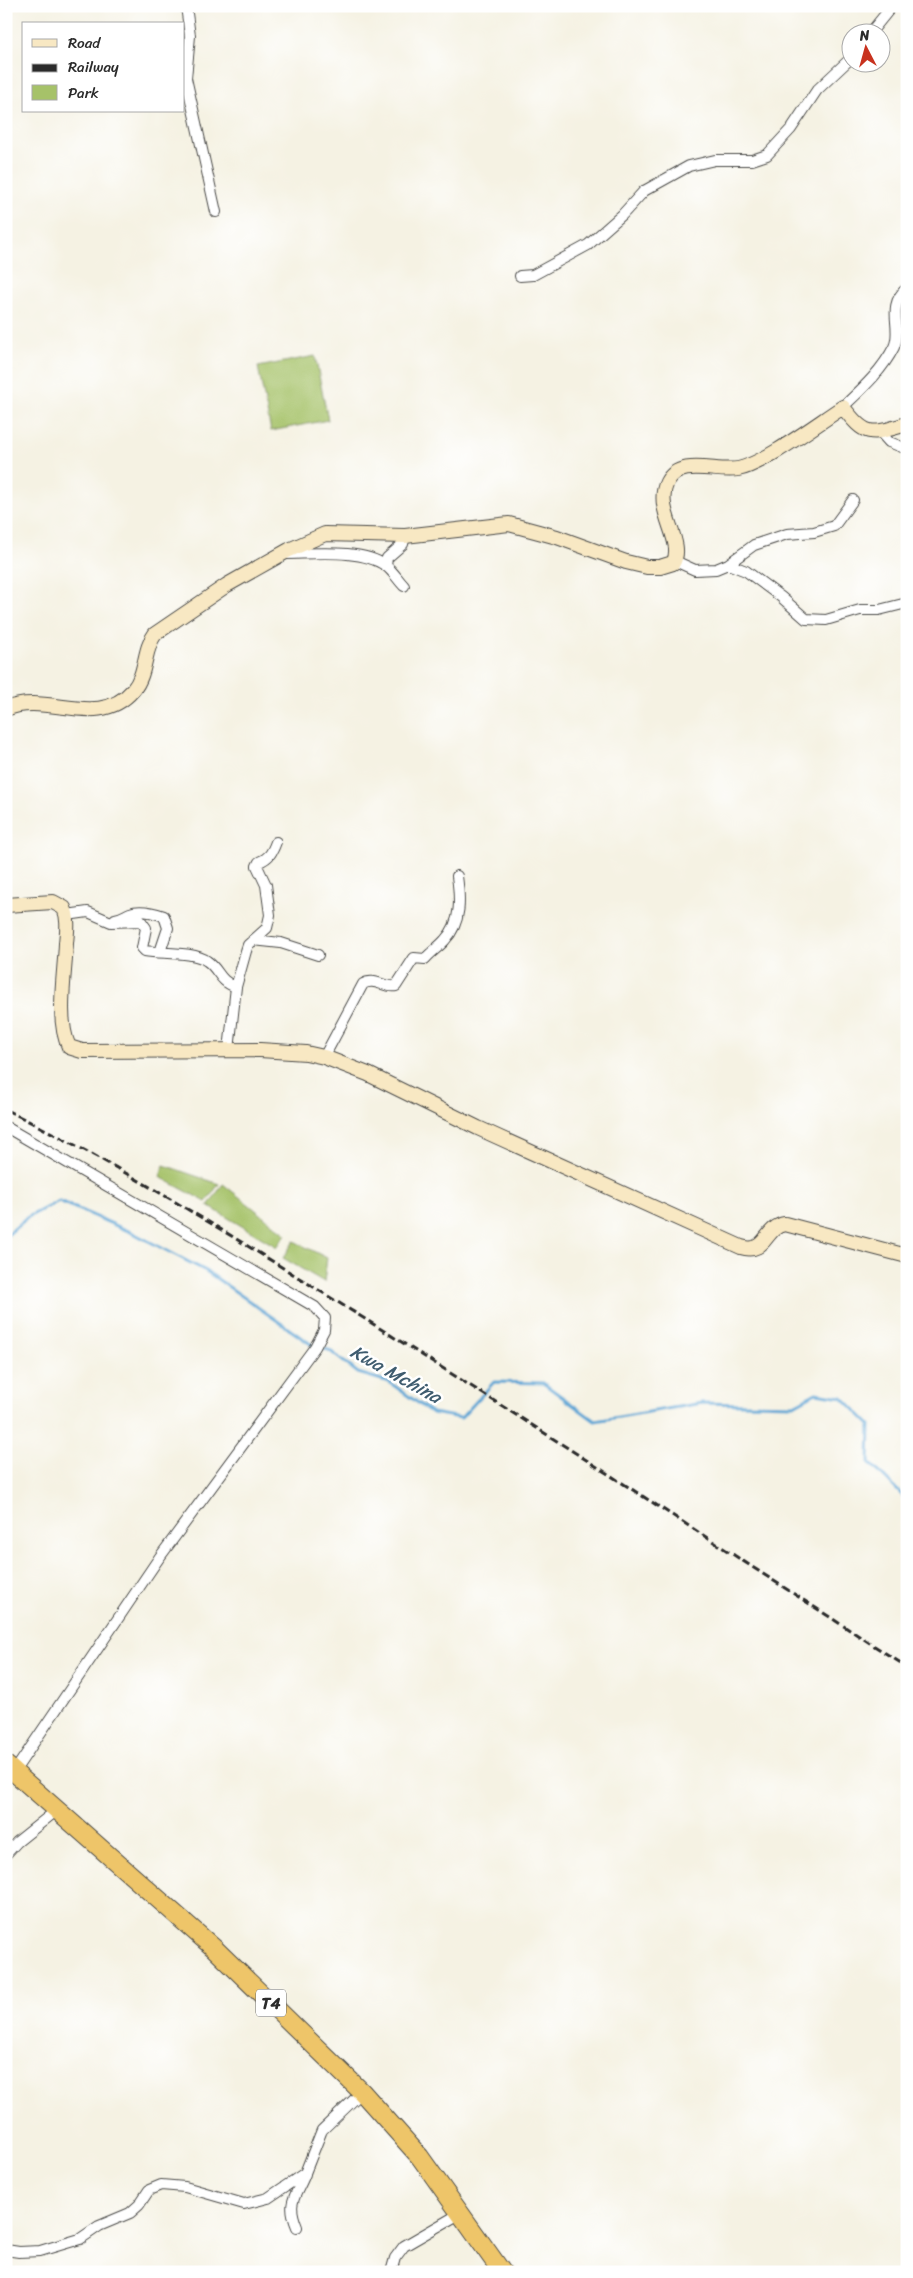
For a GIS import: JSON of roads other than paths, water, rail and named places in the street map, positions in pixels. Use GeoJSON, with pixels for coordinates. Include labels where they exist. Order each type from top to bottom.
{"type":"FeatureCollection","features":[{"type":"Feature","properties":{"kind":"highway","name":"T4"},"geometry":{"type":"LineString","coordinates":[[10,1768],[215,1949],[362,2092],[420,2157],[502,2272]]}},
{"type":"Feature","properties":{"kind":"street"},"geometry":{"type":"LineString","coordinates":[[186,6],[190,36],[186,78],[216,212]]}},
{"type":"Feature","properties":{"kind":"street"},"geometry":{"type":"LineString","coordinates":[[880,22],[892,6]]}},
{"type":"Feature","properties":{"kind":"street"},"geometry":{"type":"LineString","coordinates":[[520,276],[533,276],[588,245],[622,215],[644,192],[689,166],[714,160],[752,160],[767,155],[791,130],[817,90],[840,68]]}},
{"type":"Feature","properties":{"kind":"street"},"geometry":{"type":"LineString","coordinates":[[675,561],[674,539],[664,510],[663,498],[668,479],[675,471],[685,468],[727,470],[751,465],[843,407],[867,384],[895,346],[897,300],[907,288]]}},
{"type":"Feature","properties":{"kind":"street"},"geometry":{"type":"LineString","coordinates":[[843,407],[855,422],[867,430],[881,433],[907,424]]}},
{"type":"Feature","properties":{"kind":"street"},"geometry":{"type":"LineString","coordinates":[[881,433],[889,442],[907,449]]}},
{"type":"Feature","properties":{"kind":"street"},"geometry":{"type":"LineString","coordinates":[[675,561],[695,570],[716,569],[728,564],[754,545],[787,534],[814,532],[834,526],[853,500]]}},
{"type":"Feature","properties":{"kind":"street"},"geometry":{"type":"LineString","coordinates":[[6,709],[21,704],[38,703],[72,710],[90,710],[104,708],[115,703],[128,695],[138,682],[150,643],[155,634],[227,585],[283,554],[325,534],[404,536],[508,524],[557,537],[626,562],[647,567],[670,565],[675,561]]}},
{"type":"Feature","properties":{"kind":"street"},"geometry":{"type":"LineString","coordinates":[[386,566],[387,558],[403,544],[404,536]]}},
{"type":"Feature","properties":{"kind":"street"},"geometry":{"type":"LineString","coordinates":[[283,554],[358,555],[373,559],[386,566],[404,586]]}},
{"type":"Feature","properties":{"kind":"street"},"geometry":{"type":"LineString","coordinates":[[728,564],[746,571],[781,597],[806,620],[826,620],[860,610],[879,610],[907,603]]}},
{"type":"Feature","properties":{"kind":"street"},"geometry":{"type":"LineString","coordinates":[[229,1050],[236,987],[246,951],[253,940],[267,928],[270,916],[266,885],[257,866],[259,862],[266,860],[276,842]]}},
{"type":"Feature","properties":{"kind":"street"},"geometry":{"type":"LineString","coordinates":[[324,1057],[363,984],[369,981],[391,987],[396,986],[414,958],[424,959],[450,934],[456,924],[459,907],[457,876]]}},
{"type":"Feature","properties":{"kind":"street"},"geometry":{"type":"LineString","coordinates":[[6,905],[53,902],[60,905],[67,914],[63,999],[65,1038],[69,1047],[82,1051],[287,1051],[324,1057],[368,1074],[478,1128],[741,1247],[751,1249],[761,1245],[774,1229],[785,1224],[907,1256]]}},
{"type":"Feature","properties":{"kind":"street"},"geometry":{"type":"LineString","coordinates":[[67,914],[88,912],[117,923],[144,922],[146,928],[142,948],[144,951],[206,960],[221,978],[236,987]]}},
{"type":"Feature","properties":{"kind":"street"},"geometry":{"type":"LineString","coordinates":[[107,920],[139,912],[164,916],[168,928],[160,952]]}},
{"type":"Feature","properties":{"kind":"street"},"geometry":{"type":"LineString","coordinates":[[253,940],[281,943],[318,955]]}},
{"type":"Feature","properties":{"kind":"street"},"geometry":{"type":"LineString","coordinates":[[6,1127],[315,1307],[325,1318],[324,1330],[316,1347],[159,1558],[10,1768]]}},
{"type":"Feature","properties":{"kind":"street"},"geometry":{"type":"LineString","coordinates":[[6,1854],[17,1842],[57,1810]]}},
{"type":"Feature","properties":{"kind":"street"},"geometry":{"type":"LineString","coordinates":[[296,2226],[291,2214],[291,2203],[299,2190],[322,2130],[362,2092]]}},
{"type":"Feature","properties":{"kind":"street"},"geometry":{"type":"LineString","coordinates":[[6,2250],[19,2252],[40,2251],[80,2239],[99,2226],[130,2213],[139,2206],[149,2190],[161,2185],[185,2187],[238,2202],[252,2203],[280,2192],[306,2173]]}},
{"type":"Feature","properties":{"kind":"street"},"geometry":{"type":"LineString","coordinates":[[391,2272],[395,2258],[404,2246],[461,2213]]}},
{"type":"Feature","properties":{"kind":"waterway","name":"Kwa Mchina"},"geometry":{"type":"LineString","coordinates":[[6,1236],[28,1217],[59,1201],[133,1233],[206,1271],[315,1347],[329,1350],[358,1373],[389,1382],[432,1413],[461,1418],[494,1382],[543,1383],[595,1421],[702,1403],[794,1405],[816,1393],[842,1397],[870,1425],[869,1462],[907,1500]]}},
{"type":"Feature","properties":{"kind":"railway"},"geometry":{"type":"LineString","coordinates":[[6,1110],[143,1183],[233,1237],[501,1405],[907,1667]]}}]}
